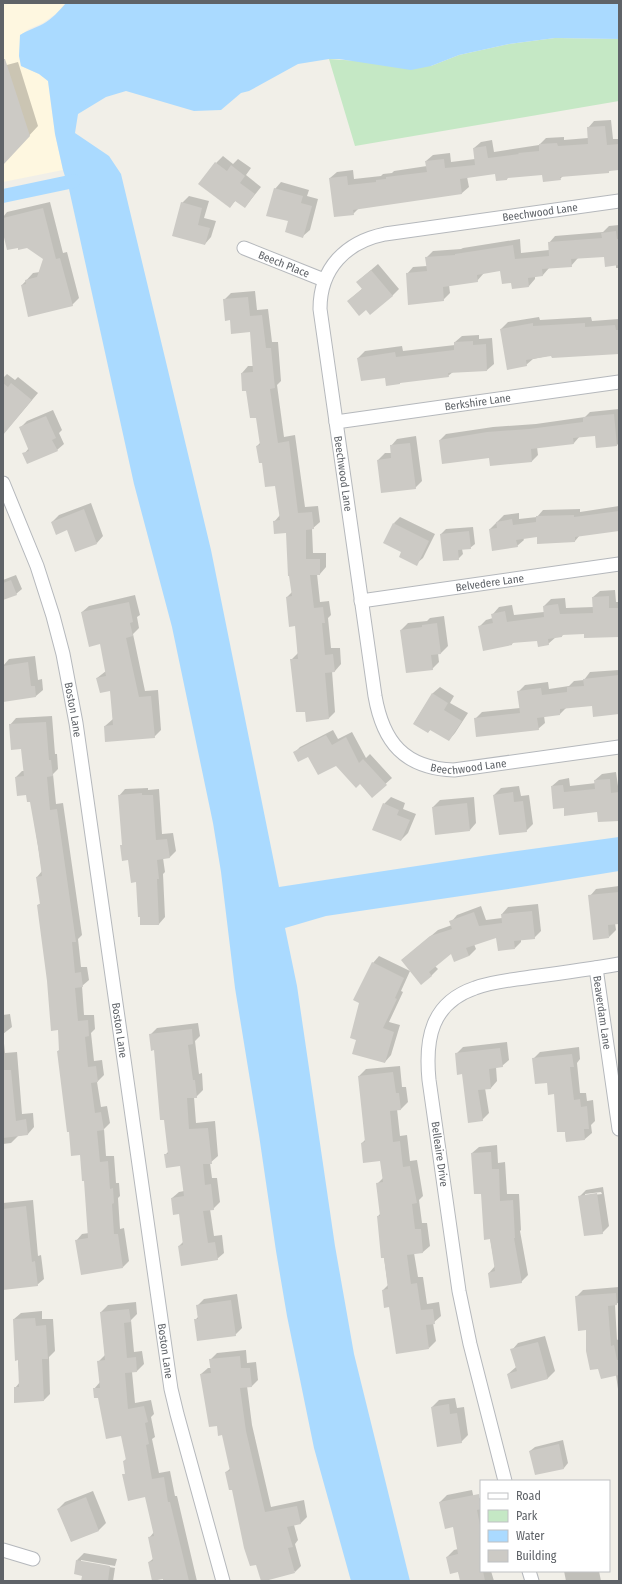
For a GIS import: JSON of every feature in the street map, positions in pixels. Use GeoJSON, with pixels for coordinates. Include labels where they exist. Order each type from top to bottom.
{"type":"FeatureCollection","features":[{"type":"Feature","properties":{"kind":"street","name":"Beechwood Lane"},"geometry":{"type":"LineString","coordinates":[[619,201],[373,236],[362,240],[346,251],[333,265],[324,280],[321,289],[320,309],[361,601],[379,717],[382,727],[392,742],[413,760],[429,767],[454,770],[619,747]]}},
{"type":"Feature","properties":{"kind":"street","name":"Beech Place"},"geometry":{"type":"LineString","coordinates":[[244,248],[324,280]]}},
{"type":"Feature","properties":{"kind":"street","name":"Berkshire Lane"},"geometry":{"type":"LineString","coordinates":[[336,422],[619,382]]}},
{"type":"Feature","properties":{"kind":"street","name":"Boston Lane"},"geometry":{"type":"LineString","coordinates":[[3,483],[43,583],[59,634],[63,654],[76,723],[170,1384],[222,1581]]}},
{"type":"Feature","properties":{"kind":"street","name":"Belvedere Lane"},"geometry":{"type":"LineString","coordinates":[[361,601],[619,564]]}},
{"type":"Feature","properties":{"kind":"street","name":"Belleaire Drive"},"geometry":{"type":"LineString","coordinates":[[505,1480],[470,1344],[459,1291],[429,1080],[427,1060],[429,1042],[433,1026],[443,1010],[450,1002],[466,991],[485,984],[619,964]]}},
{"type":"Feature","properties":{"kind":"street","name":"Beaverdam Lane"},"geometry":{"type":"LineString","coordinates":[[596,968],[619,1129]]}},
{"type":"Feature","properties":{"kind":"street"},"geometry":{"type":"LineString","coordinates":[[3,1550],[33,1559]]}},
{"type":"Feature","properties":{"kind":"shaded area"},"geometry":{"type":"Polygon","coordinates":[[[3,3],[66,3],[57,13],[43,23],[29,29],[21,35],[19,56],[21,66],[39,74],[48,81],[55,134],[63,170],[3,182],[3,3]]]}},
{"type":"Feature","properties":{"kind":"green space"},"geometry":{"type":"Polygon","coordinates":[[[555,38],[619,39],[619,101],[355,146],[329,59],[431,66],[459,55],[509,44],[555,38]]]}},
{"type":"Feature","properties":{"kind":"water"},"geometry":{"type":"Polygon","coordinates":[[[66,3],[619,3],[619,39],[555,38],[509,44],[459,55],[431,66],[411,70],[339,59],[329,59],[298,64],[249,91],[241,93],[221,110],[194,111],[126,91],[106,97],[78,114],[75,133],[109,156],[121,174],[211,550],[279,887],[619,837],[619,871],[326,916],[285,928],[297,986],[335,1246],[354,1354],[410,1581],[351,1581],[314,1448],[287,1316],[276,1251],[235,988],[221,872],[213,823],[172,627],[134,484],[69,189],[55,134],[48,81],[39,74],[21,66],[19,56],[20,35],[46,22],[66,3]]]}},
{"type":"Feature","properties":{"kind":"building"},"geometry":{"type":"Polygon","coordinates":[[[3,59],[5,59],[30,136],[3,165],[3,59]]]}},
{"type":"Feature","properties":{"kind":"building"},"geometry":{"type":"Polygon","coordinates":[[[605,126],[607,145],[619,144],[619,170],[609,171],[609,173],[560,177],[561,180],[543,182],[542,175],[507,178],[507,180],[496,181],[495,174],[460,179],[462,194],[353,210],[354,215],[334,217],[329,178],[347,176],[348,185],[376,182],[376,180],[386,179],[386,177],[427,172],[425,161],[444,159],[445,168],[475,165],[473,148],[486,146],[488,158],[539,151],[539,144],[557,143],[558,146],[588,144],[587,127],[605,126]]]}},
{"type":"Feature","properties":{"kind":"building"},"geometry":{"type":"Polygon","coordinates":[[[215,162],[227,171],[231,165],[245,176],[240,183],[255,194],[245,208],[235,201],[230,208],[198,184],[215,162]]]}},
{"type":"Feature","properties":{"kind":"building"},"geometry":{"type":"Polygon","coordinates":[[[274,188],[303,196],[301,203],[312,206],[303,238],[285,232],[288,221],[266,216],[274,188]]]}},
{"type":"Feature","properties":{"kind":"building"},"geometry":{"type":"Polygon","coordinates":[[[181,202],[202,208],[198,225],[210,228],[205,245],[172,236],[181,202]]]}},
{"type":"Feature","properties":{"kind":"building"},"geometry":{"type":"Polygon","coordinates":[[[43,208],[56,259],[60,258],[73,306],[28,317],[21,285],[26,284],[25,280],[37,277],[43,259],[27,248],[7,250],[3,233],[3,218],[43,208]]]}},
{"type":"Feature","properties":{"kind":"building"},"geometry":{"type":"Polygon","coordinates":[[[616,231],[617,239],[619,239],[619,265],[605,267],[604,257],[571,259],[572,267],[542,269],[543,276],[528,278],[529,287],[512,289],[511,283],[502,284],[500,271],[477,275],[478,282],[443,287],[444,301],[408,305],[406,273],[427,271],[425,257],[455,255],[513,245],[515,259],[549,256],[548,242],[602,238],[601,233],[616,231]]]}},
{"type":"Feature","properties":{"kind":"building"},"geometry":{"type":"Polygon","coordinates":[[[371,270],[393,296],[370,315],[366,310],[359,316],[347,301],[362,289],[356,282],[371,270]]]}},
{"type":"Feature","properties":{"kind":"building"},"geometry":{"type":"Polygon","coordinates":[[[248,297],[250,316],[262,315],[266,348],[271,348],[275,388],[270,389],[278,443],[289,441],[298,513],[312,512],[314,529],[306,530],[306,559],[320,559],[320,575],[310,575],[314,608],[323,607],[325,623],[322,623],[325,655],[333,654],[335,672],[325,673],[329,719],[306,722],[305,712],[296,712],[290,659],[298,659],[295,626],[289,627],[286,597],[292,596],[288,576],[286,533],[274,534],[273,521],[280,520],[275,486],[265,487],[262,463],[259,463],[256,446],[260,445],[256,418],[250,418],[246,391],[242,391],[241,373],[253,372],[250,332],[231,334],[230,320],[225,321],[223,299],[248,297]]]}},
{"type":"Feature","properties":{"kind":"building"},"geometry":{"type":"Polygon","coordinates":[[[533,323],[533,326],[585,323],[585,327],[615,325],[616,330],[619,330],[619,354],[552,358],[551,356],[526,360],[527,366],[507,370],[500,329],[533,323]]]}},
{"type":"Feature","properties":{"kind":"building"},"geometry":{"type":"Polygon","coordinates":[[[473,341],[473,345],[486,344],[487,371],[448,373],[449,377],[386,386],[385,378],[361,381],[357,358],[395,352],[396,357],[454,350],[454,342],[473,341]]]}},
{"type":"Feature","properties":{"kind":"building"},"geometry":{"type":"Polygon","coordinates":[[[3,383],[8,387],[11,383],[32,400],[3,435],[3,383]]]}},
{"type":"Feature","properties":{"kind":"building"},"geometry":{"type":"Polygon","coordinates":[[[614,414],[617,446],[596,448],[595,436],[573,438],[574,444],[531,449],[532,462],[490,466],[489,458],[442,464],[439,440],[487,432],[529,429],[583,422],[583,417],[614,414]]]}},
{"type":"Feature","properties":{"kind":"building"},"geometry":{"type":"Polygon","coordinates":[[[46,416],[56,438],[52,440],[58,451],[27,464],[22,453],[29,451],[19,427],[46,416]]]}},
{"type":"Feature","properties":{"kind":"building"},"geometry":{"type":"Polygon","coordinates":[[[410,443],[416,489],[381,493],[377,460],[391,458],[390,445],[410,443]]]}},
{"type":"Feature","properties":{"kind":"building"},"geometry":{"type":"Polygon","coordinates":[[[84,509],[97,544],[75,552],[67,530],[56,535],[51,522],[84,509]]]}},
{"type":"Feature","properties":{"kind":"building"},"geometry":{"type":"Polygon","coordinates":[[[619,511],[619,531],[575,537],[575,542],[537,544],[537,537],[516,540],[518,547],[492,551],[489,529],[497,528],[496,522],[512,519],[513,525],[536,522],[536,516],[574,515],[574,517],[619,511]]]}},
{"type":"Feature","properties":{"kind":"building"},"geometry":{"type":"Polygon","coordinates":[[[393,523],[429,541],[417,566],[399,557],[401,552],[383,543],[393,523]]]}},
{"type":"Feature","properties":{"kind":"building"},"geometry":{"type":"Polygon","coordinates":[[[469,531],[471,549],[458,550],[459,560],[443,561],[440,534],[469,531]]]}},
{"type":"Feature","properties":{"kind":"building"},"geometry":{"type":"Polygon","coordinates":[[[11,580],[17,595],[3,600],[3,583],[11,580]]]}},
{"type":"Feature","properties":{"kind":"building"},"geometry":{"type":"Polygon","coordinates":[[[609,596],[609,608],[619,608],[619,637],[584,638],[584,634],[562,635],[562,637],[548,639],[549,645],[538,647],[537,641],[512,643],[512,645],[483,651],[478,626],[493,623],[491,614],[505,611],[507,622],[544,617],[543,606],[558,604],[560,614],[593,613],[592,597],[609,596]]]}},
{"type":"Feature","properties":{"kind":"building"},"geometry":{"type":"Polygon","coordinates":[[[129,602],[133,622],[130,623],[133,636],[126,638],[139,697],[151,696],[155,738],[105,742],[104,726],[113,725],[110,691],[100,693],[96,678],[106,676],[100,644],[89,647],[81,612],[129,602]]]}},
{"type":"Feature","properties":{"kind":"building"},"geometry":{"type":"Polygon","coordinates":[[[437,623],[441,654],[431,655],[433,670],[406,673],[400,630],[437,623]]]}},
{"type":"Feature","properties":{"kind":"building"},"geometry":{"type":"Polygon","coordinates":[[[28,662],[31,686],[35,686],[36,697],[3,702],[3,666],[28,662]]]}},
{"type":"Feature","properties":{"kind":"building"},"geometry":{"type":"Polygon","coordinates":[[[619,675],[619,714],[593,717],[592,706],[560,709],[560,715],[537,718],[539,730],[476,737],[474,718],[520,713],[517,691],[541,688],[542,695],[567,692],[567,687],[584,686],[583,679],[619,675]]]}},
{"type":"Feature","properties":{"kind":"building"},"geometry":{"type":"Polygon","coordinates":[[[432,693],[448,703],[444,710],[462,721],[449,741],[430,730],[428,733],[413,724],[432,693]]]}},
{"type":"Feature","properties":{"kind":"building"},"geometry":{"type":"Polygon","coordinates":[[[46,722],[49,760],[51,760],[53,776],[47,777],[50,810],[57,809],[76,942],[72,942],[75,973],[81,972],[83,987],[75,988],[78,1021],[88,1020],[89,1036],[85,1037],[88,1067],[96,1066],[98,1082],[91,1083],[95,1113],[101,1112],[104,1130],[97,1131],[100,1162],[108,1161],[110,1189],[113,1188],[114,1203],[112,1204],[114,1234],[118,1234],[123,1268],[81,1275],[75,1240],[88,1238],[84,1181],[82,1181],[80,1155],[71,1156],[69,1132],[67,1132],[57,1051],[59,1051],[58,1030],[51,1031],[47,981],[37,905],[40,904],[36,877],[42,876],[38,847],[30,802],[27,802],[26,795],[17,796],[15,777],[24,776],[21,749],[11,750],[9,724],[46,722]]]}},
{"type":"Feature","properties":{"kind":"building"},"geometry":{"type":"Polygon","coordinates":[[[326,735],[332,745],[346,737],[359,763],[363,759],[387,785],[372,798],[360,784],[356,788],[336,766],[318,775],[308,757],[298,762],[293,752],[326,735]]]}},
{"type":"Feature","properties":{"kind":"building"},"geometry":{"type":"Polygon","coordinates":[[[610,779],[611,793],[619,792],[619,821],[598,822],[597,812],[564,816],[564,808],[553,809],[551,786],[563,785],[564,792],[595,789],[594,780],[610,779]]]}},
{"type":"Feature","properties":{"kind":"building"},"geometry":{"type":"Polygon","coordinates":[[[513,792],[514,802],[523,801],[527,832],[499,835],[493,795],[513,792]]]}},
{"type":"Feature","properties":{"kind":"building"},"geometry":{"type":"Polygon","coordinates":[[[142,793],[142,795],[153,795],[156,840],[167,839],[170,858],[157,860],[159,879],[157,879],[159,925],[140,925],[140,917],[138,917],[136,882],[131,883],[128,860],[122,861],[118,795],[142,793]]]}},
{"type":"Feature","properties":{"kind":"building"},"geometry":{"type":"Polygon","coordinates":[[[383,803],[399,810],[397,815],[410,820],[401,841],[372,830],[383,803]]]}},
{"type":"Feature","properties":{"kind":"building"},"geometry":{"type":"Polygon","coordinates":[[[467,803],[470,831],[435,835],[432,807],[467,803]]]}},
{"type":"Feature","properties":{"kind":"building"},"geometry":{"type":"Polygon","coordinates":[[[619,892],[619,924],[608,925],[609,938],[593,940],[588,895],[619,892]]]}},
{"type":"Feature","properties":{"kind":"building"},"geometry":{"type":"Polygon","coordinates":[[[532,911],[535,939],[514,941],[515,949],[498,951],[496,938],[466,948],[469,956],[454,962],[451,954],[429,972],[432,976],[421,985],[401,960],[430,936],[452,929],[449,921],[474,912],[479,926],[502,923],[501,914],[532,911]]]}},
{"type":"Feature","properties":{"kind":"building"},"geometry":{"type":"Polygon","coordinates":[[[372,962],[404,978],[395,998],[397,999],[383,1028],[394,1032],[385,1063],[352,1054],[356,1040],[350,1038],[359,1003],[353,1000],[372,962]]]}},
{"type":"Feature","properties":{"kind":"building"},"geometry":{"type":"Polygon","coordinates":[[[192,1029],[193,1044],[188,1045],[197,1098],[187,1098],[189,1129],[208,1128],[212,1164],[203,1164],[205,1185],[211,1184],[214,1210],[203,1211],[208,1243],[215,1242],[218,1260],[181,1266],[178,1246],[183,1245],[179,1214],[173,1215],[171,1198],[184,1196],[180,1166],[166,1168],[164,1154],[168,1154],[164,1120],[160,1120],[154,1050],[151,1051],[149,1034],[192,1029]]]}},
{"type":"Feature","properties":{"kind":"building"},"geometry":{"type":"Polygon","coordinates":[[[500,1048],[503,1067],[489,1069],[491,1089],[478,1090],[483,1121],[468,1123],[462,1074],[457,1075],[455,1053],[500,1048]]]}},
{"type":"Feature","properties":{"kind":"building"},"geometry":{"type":"Polygon","coordinates":[[[572,1054],[574,1067],[570,1067],[574,1100],[580,1099],[581,1107],[587,1106],[589,1129],[584,1129],[585,1140],[566,1142],[565,1132],[557,1132],[554,1094],[548,1095],[547,1083],[535,1084],[532,1058],[572,1054]]]}},
{"type":"Feature","properties":{"kind":"building"},"geometry":{"type":"Polygon","coordinates":[[[3,1070],[11,1070],[16,1121],[26,1119],[28,1135],[3,1138],[3,1070]]]}},
{"type":"Feature","properties":{"kind":"building"},"geometry":{"type":"Polygon","coordinates":[[[393,1072],[396,1093],[399,1093],[401,1110],[390,1111],[393,1142],[400,1141],[403,1167],[410,1166],[417,1203],[412,1204],[415,1229],[421,1229],[423,1253],[407,1255],[411,1284],[417,1283],[421,1310],[433,1309],[435,1324],[426,1325],[429,1349],[396,1354],[389,1307],[384,1308],[382,1290],[388,1289],[384,1258],[381,1258],[377,1216],[380,1216],[376,1183],[383,1182],[380,1161],[363,1163],[361,1143],[365,1142],[358,1076],[393,1072]]]}},
{"type":"Feature","properties":{"kind":"building"},"geometry":{"type":"Polygon","coordinates":[[[491,1152],[492,1169],[499,1169],[500,1201],[513,1200],[514,1238],[522,1283],[490,1288],[488,1273],[495,1271],[490,1239],[484,1240],[481,1194],[474,1194],[471,1153],[491,1152]]]}},
{"type":"Feature","properties":{"kind":"building"},"geometry":{"type":"Polygon","coordinates":[[[597,1193],[603,1234],[584,1236],[578,1196],[597,1193]]]}},
{"type":"Feature","properties":{"kind":"building"},"geometry":{"type":"Polygon","coordinates":[[[26,1206],[32,1262],[35,1261],[38,1286],[3,1290],[3,1209],[26,1206]]]}},
{"type":"Feature","properties":{"kind":"building"},"geometry":{"type":"Polygon","coordinates":[[[616,1293],[617,1305],[608,1306],[611,1346],[614,1345],[617,1360],[619,1360],[619,1375],[601,1379],[598,1369],[590,1370],[586,1351],[586,1330],[578,1331],[575,1296],[616,1293]]]}},
{"type":"Feature","properties":{"kind":"building"},"geometry":{"type":"Polygon","coordinates":[[[231,1300],[236,1336],[197,1341],[194,1319],[198,1319],[196,1305],[231,1300]]]}},
{"type":"Feature","properties":{"kind":"building"},"geometry":{"type":"Polygon","coordinates":[[[129,1309],[131,1322],[124,1323],[127,1358],[136,1357],[137,1372],[125,1373],[128,1409],[144,1406],[148,1422],[145,1423],[149,1444],[146,1445],[152,1479],[164,1477],[168,1502],[170,1502],[189,1581],[163,1581],[163,1579],[152,1581],[148,1562],[153,1561],[148,1537],[154,1536],[145,1497],[128,1501],[122,1474],[125,1474],[123,1461],[126,1460],[121,1436],[106,1439],[98,1398],[94,1398],[93,1388],[100,1388],[97,1361],[105,1360],[100,1312],[129,1309]]]}},
{"type":"Feature","properties":{"kind":"building"},"geometry":{"type":"Polygon","coordinates":[[[35,1318],[36,1326],[46,1325],[48,1359],[42,1359],[44,1401],[14,1403],[14,1387],[19,1387],[18,1360],[15,1361],[13,1319],[35,1318]]]}},
{"type":"Feature","properties":{"kind":"building"},"geometry":{"type":"Polygon","coordinates":[[[538,1342],[548,1379],[511,1389],[507,1374],[517,1371],[510,1349],[538,1342]]]}},
{"type":"Feature","properties":{"kind":"building"},"geometry":{"type":"Polygon","coordinates":[[[240,1356],[241,1368],[250,1368],[252,1387],[240,1388],[246,1431],[265,1512],[297,1506],[301,1524],[287,1527],[293,1547],[288,1548],[295,1573],[265,1581],[261,1581],[256,1565],[250,1566],[244,1548],[232,1490],[229,1490],[225,1472],[230,1471],[222,1435],[218,1436],[217,1426],[209,1427],[200,1374],[211,1373],[209,1359],[240,1356]]]}},
{"type":"Feature","properties":{"kind":"building"},"geometry":{"type":"Polygon","coordinates":[[[449,1404],[450,1414],[457,1413],[462,1443],[437,1447],[431,1407],[449,1404]]]}},
{"type":"Feature","properties":{"kind":"building"},"geometry":{"type":"Polygon","coordinates":[[[559,1444],[564,1469],[535,1475],[529,1451],[559,1444]]]}},
{"type":"Feature","properties":{"kind":"building"},"geometry":{"type":"Polygon","coordinates":[[[479,1494],[480,1509],[477,1510],[480,1525],[480,1572],[483,1572],[485,1581],[460,1581],[458,1572],[450,1574],[446,1557],[458,1554],[453,1527],[445,1529],[439,1502],[479,1494]]]}},
{"type":"Feature","properties":{"kind":"building"},"geometry":{"type":"Polygon","coordinates":[[[86,1497],[99,1531],[71,1542],[57,1509],[86,1497]]]}},
{"type":"Feature","properties":{"kind":"building"},"geometry":{"type":"Polygon","coordinates":[[[76,1560],[110,1566],[108,1581],[81,1581],[82,1576],[74,1574],[76,1560]]]}},
{"type":"Feature","properties":{"kind":"waterway"},"geometry":{"type":"LineString","coordinates":[[3,196],[74,181]]}}]}
